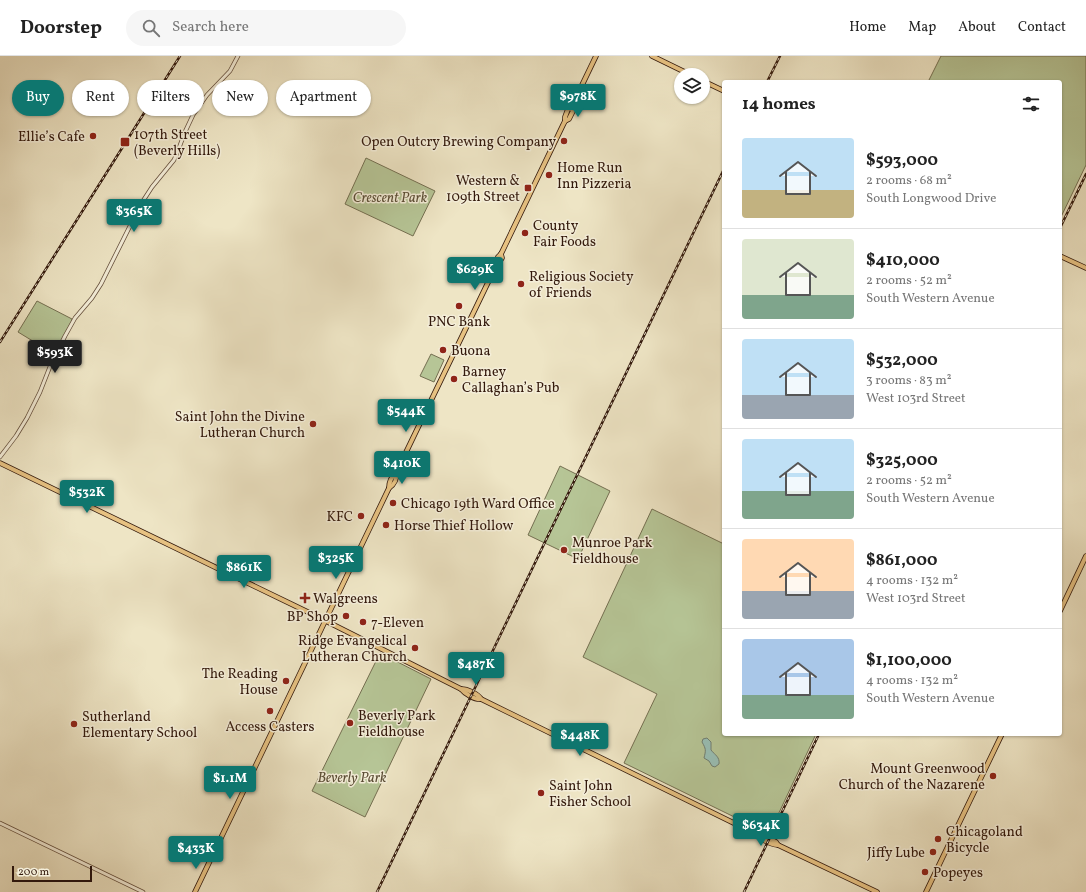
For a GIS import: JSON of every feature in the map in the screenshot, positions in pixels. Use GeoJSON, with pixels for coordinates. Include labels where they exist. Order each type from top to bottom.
{"type":"FeatureCollection","features":[{"type":"Feature","properties":{"kind":"main road"},"geometry":{"type":"LineString","coordinates":[[195,892],[389,488],[389,483],[392,476],[396,473],[496,265],[498,256],[501,254],[565,121],[568,109],[571,108],[596,56]]}},
{"type":"Feature","properties":{"kind":"main road"},"geometry":{"type":"LineString","coordinates":[[652,56],[677,68]]}},
{"type":"Feature","properties":{"kind":"main road"},"geometry":{"type":"LineString","coordinates":[[710,84],[722,90]]}},
{"type":"Feature","properties":{"kind":"main road"},"geometry":{"type":"LineString","coordinates":[[1062,257],[1086,268]]}},
{"type":"Feature","properties":{"kind":"main road"},"geometry":{"type":"LineString","coordinates":[[0,463],[325,620],[461,689],[478,700],[481,699],[750,831],[775,845],[778,845],[877,892]]}},
{"type":"Feature","properties":{"kind":"main road"},"geometry":{"type":"LineString","coordinates":[[1062,607],[1086,556]]}},
{"type":"Feature","properties":{"kind":"main road"},"geometry":{"type":"LineString","coordinates":[[926,892],[1001,736]]}},
{"type":"Feature","properties":{"kind":"street"},"geometry":{"type":"LineString","coordinates":[[0,457],[16,436],[30,413],[65,336],[75,318],[92,298],[101,284],[141,204],[152,187],[174,160],[193,115],[207,95],[230,71],[238,56]]}},
{"type":"Feature","properties":{"kind":"street"},"geometry":{"type":"LineString","coordinates":[[0,823],[143,892]]}},
{"type":"Feature","properties":{"kind":"green space"},"geometry":{"type":"Polygon","coordinates":[[[941,56],[1086,56],[1086,165],[1062,215],[1062,80],[929,80],[941,56]]]}},
{"type":"Feature","properties":{"kind":"green space","name":"Crescent Park"},"geometry":{"type":"Polygon","coordinates":[[[366,158],[435,191],[413,236],[345,204],[366,158]]]}},
{"type":"Feature","properties":{"kind":"green space"},"geometry":{"type":"Polygon","coordinates":[[[37,301],[72,319],[54,354],[18,332],[37,301]]]}},
{"type":"Feature","properties":{"kind":"green space"},"geometry":{"type":"Polygon","coordinates":[[[431,354],[444,360],[434,382],[420,376],[431,354]]]}},
{"type":"Feature","properties":{"kind":"green space"},"geometry":{"type":"Polygon","coordinates":[[[560,466],[610,491],[578,559],[528,535],[560,466]]]}},
{"type":"Feature","properties":{"kind":"green space"},"geometry":{"type":"Polygon","coordinates":[[[652,509],[722,543],[722,736],[815,736],[769,834],[624,763],[657,694],[583,657],[652,509]]]}},
{"type":"Feature","properties":{"kind":"green space","name":"Beverly Park"},"geometry":{"type":"Polygon","coordinates":[[[380,653],[431,679],[365,817],[312,791],[380,653]]]}},
{"type":"Feature","properties":{"kind":"water"},"geometry":{"type":"Polygon","coordinates":[[[707,738],[711,742],[711,750],[719,760],[719,764],[715,767],[704,758],[705,750],[702,742],[703,739],[707,738]]]}},
{"type":"Feature","properties":{"kind":"railway"},"geometry":{"type":"LineString","coordinates":[[0,342],[180,56]]}},
{"type":"Feature","properties":{"kind":"railway"},"geometry":{"type":"LineString","coordinates":[[768,80],[780,56]]}},
{"type":"Feature","properties":{"kind":"railway"},"geometry":{"type":"LineString","coordinates":[[377,892],[722,173]]}},
{"type":"Feature","properties":{"kind":"railway"},"geometry":{"type":"LineString","coordinates":[[1062,224],[1086,174]]}},
{"type":"Feature","properties":{"kind":"railway"},"geometry":{"type":"LineString","coordinates":[[744,892],[818,736]]}},
{"type":"Feature","properties":{"kind":"place","name":"Ellie’s Cafe"},"geometry":{"type":"Point","coordinates":[93,136]}},
{"type":"Feature","properties":{"kind":"place","name":"Open Outcry Brewing Company"},"geometry":{"type":"Point","coordinates":[564,141]}},
{"type":"Feature","properties":{"kind":"place","name":"107th Street (Beverly Hills)"},"geometry":{"type":"Point","coordinates":[125,142]}},
{"type":"Feature","properties":{"kind":"place","name":"Home Run Inn Pizzeria"},"geometry":{"type":"Point","coordinates":[549,175]}},
{"type":"Feature","properties":{"kind":"place","name":"Western & 109th Street"},"geometry":{"type":"Point","coordinates":[528,188]}},
{"type":"Feature","properties":{"kind":"place","name":"County Fair Foods"},"geometry":{"type":"Point","coordinates":[525,233]}},
{"type":"Feature","properties":{"kind":"place","name":"Religious Society of Friends"},"geometry":{"type":"Point","coordinates":[521,284]}},
{"type":"Feature","properties":{"kind":"place","name":"PNC Bank"},"geometry":{"type":"Point","coordinates":[459,306]}},
{"type":"Feature","properties":{"kind":"place","name":"Buona"},"geometry":{"type":"Point","coordinates":[443,350]}},
{"type":"Feature","properties":{"kind":"place","name":"Barney Callaghan’s Pub"},"geometry":{"type":"Point","coordinates":[454,379]}},
{"type":"Feature","properties":{"kind":"place","name":"Saint John the Divine Lutheran Church"},"geometry":{"type":"Point","coordinates":[313,424]}},
{"type":"Feature","properties":{"kind":"place","name":"Chicago 19th Ward Office"},"geometry":{"type":"Point","coordinates":[393,503]}},
{"type":"Feature","properties":{"kind":"place","name":"KFC"},"geometry":{"type":"Point","coordinates":[361,516]}},
{"type":"Feature","properties":{"kind":"place","name":"Horse Thief Hollow"},"geometry":{"type":"Point","coordinates":[386,525]}},
{"type":"Feature","properties":{"kind":"place","name":"Munroe Park Fieldhouse"},"geometry":{"type":"Point","coordinates":[564,550]}},
{"type":"Feature","properties":{"kind":"place","name":"Walgreens"},"geometry":{"type":"Point","coordinates":[305,598]}},
{"type":"Feature","properties":{"kind":"place","name":"BP Shop"},"geometry":{"type":"Point","coordinates":[346,616]}},
{"type":"Feature","properties":{"kind":"place","name":"7-Eleven"},"geometry":{"type":"Point","coordinates":[363,622]}},
{"type":"Feature","properties":{"kind":"place","name":"Ridge Evangelical Lutheran Church"},"geometry":{"type":"Point","coordinates":[415,648]}},
{"type":"Feature","properties":{"kind":"place","name":"The Reading House"},"geometry":{"type":"Point","coordinates":[286,681]}},
{"type":"Feature","properties":{"kind":"place","name":"Access Casters"},"geometry":{"type":"Point","coordinates":[270,711]}},
{"type":"Feature","properties":{"kind":"place","name":"Beverly Park Fieldhouse"},"geometry":{"type":"Point","coordinates":[350,723]}},
{"type":"Feature","properties":{"kind":"place","name":"Sutherland Elementary School"},"geometry":{"type":"Point","coordinates":[74,724]}},
{"type":"Feature","properties":{"kind":"place","name":"Mount Greenwood Church of the Nazarene"},"geometry":{"type":"Point","coordinates":[993,776]}},
{"type":"Feature","properties":{"kind":"place","name":"Saint John Fisher School"},"geometry":{"type":"Point","coordinates":[541,793]}},
{"type":"Feature","properties":{"kind":"place","name":"Chicagoland Bicycle"},"geometry":{"type":"Point","coordinates":[938,839]}},
{"type":"Feature","properties":{"kind":"place","name":"Jiffy Lube"},"geometry":{"type":"Point","coordinates":[933,852]}},
{"type":"Feature","properties":{"kind":"place","name":"Popeyes"},"geometry":{"type":"Point","coordinates":[925,872]}}]}
